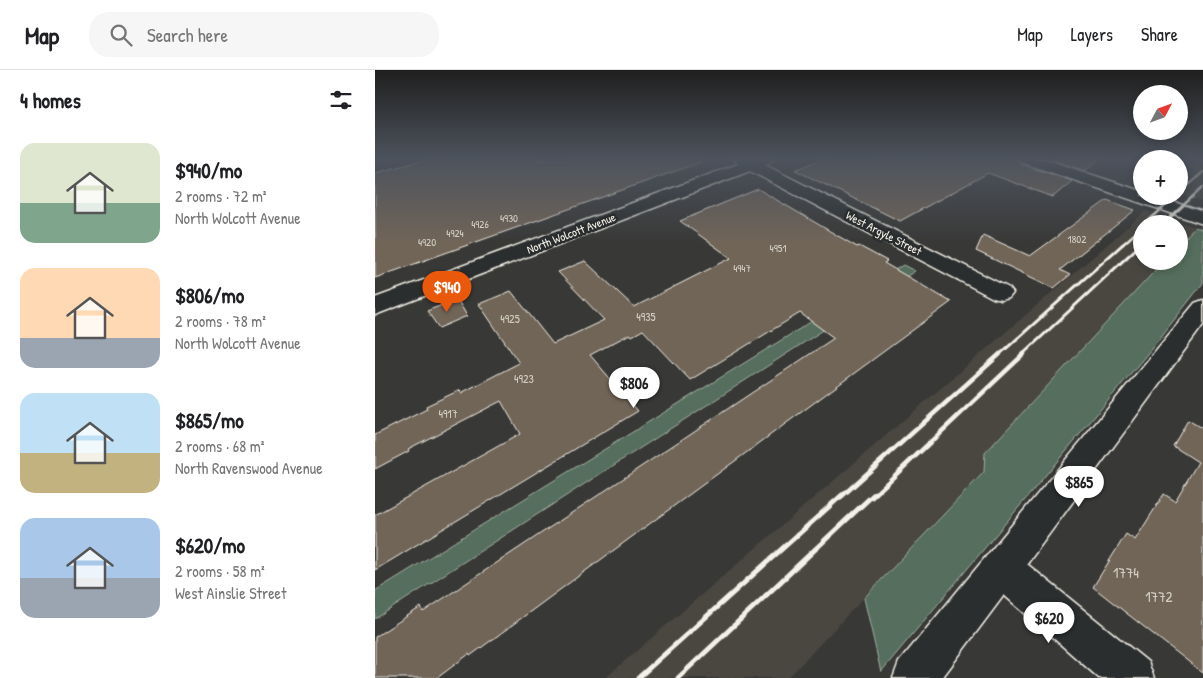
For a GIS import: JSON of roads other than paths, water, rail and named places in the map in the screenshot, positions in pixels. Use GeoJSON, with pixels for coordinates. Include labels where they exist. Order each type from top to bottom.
{"type":"FeatureCollection","features":[{"type":"Feature","properties":{"kind":"street","name":"North Wolcott Avenue"},"geometry":{"type":"LineString","coordinates":[[375,307],[685,187]]}},
{"type":"Feature","properties":{"kind":"street","name":"West Argyle Street"},"geometry":{"type":"LineString","coordinates":[[803,187],[1001,293]]}},
{"type":"Feature","properties":{"kind":"street"},"geometry":{"type":"LineString","coordinates":[[1110,187],[1203,218]]}},
{"type":"Feature","properties":{"kind":"street"},"geometry":{"type":"LineString","coordinates":[[1124,192],[1130,187]]}},
{"type":"Feature","properties":{"kind":"street"},"geometry":{"type":"LineString","coordinates":[[915,678],[1203,308]]}},
{"type":"Feature","properties":{"kind":"street"},"geometry":{"type":"LineString","coordinates":[[1001,567],[1132,678]]}},
{"type":"Feature","properties":{"kind":"railway"},"geometry":{"type":"LineString","coordinates":[[1173,215],[1203,187]]}},
{"type":"Feature","properties":{"kind":"railway"},"geometry":{"type":"LineString","coordinates":[[1155,215],[1166,205]]}},
{"type":"Feature","properties":{"kind":"railway"},"geometry":{"type":"LineString","coordinates":[[1122,245],[1133,235]]}},
{"type":"Feature","properties":{"kind":"railway"},"geometry":{"type":"LineString","coordinates":[[999,355],[1123,244]]}},
{"type":"Feature","properties":{"kind":"railway"},"geometry":{"type":"LineString","coordinates":[[1022,355],[1133,251]]}},
{"type":"Feature","properties":{"kind":"railway"},"geometry":{"type":"LineString","coordinates":[[841,497],[1000,354]]}},
{"type":"Feature","properties":{"kind":"railway"},"geometry":{"type":"LineString","coordinates":[[872,497],[1024,354]]}},
{"type":"Feature","properties":{"kind":"railway"},"geometry":{"type":"LineString","coordinates":[[638,678],[842,495]]}},
{"type":"Feature","properties":{"kind":"railway"},"geometry":{"type":"LineString","coordinates":[[678,678],[873,495]]}}]}
